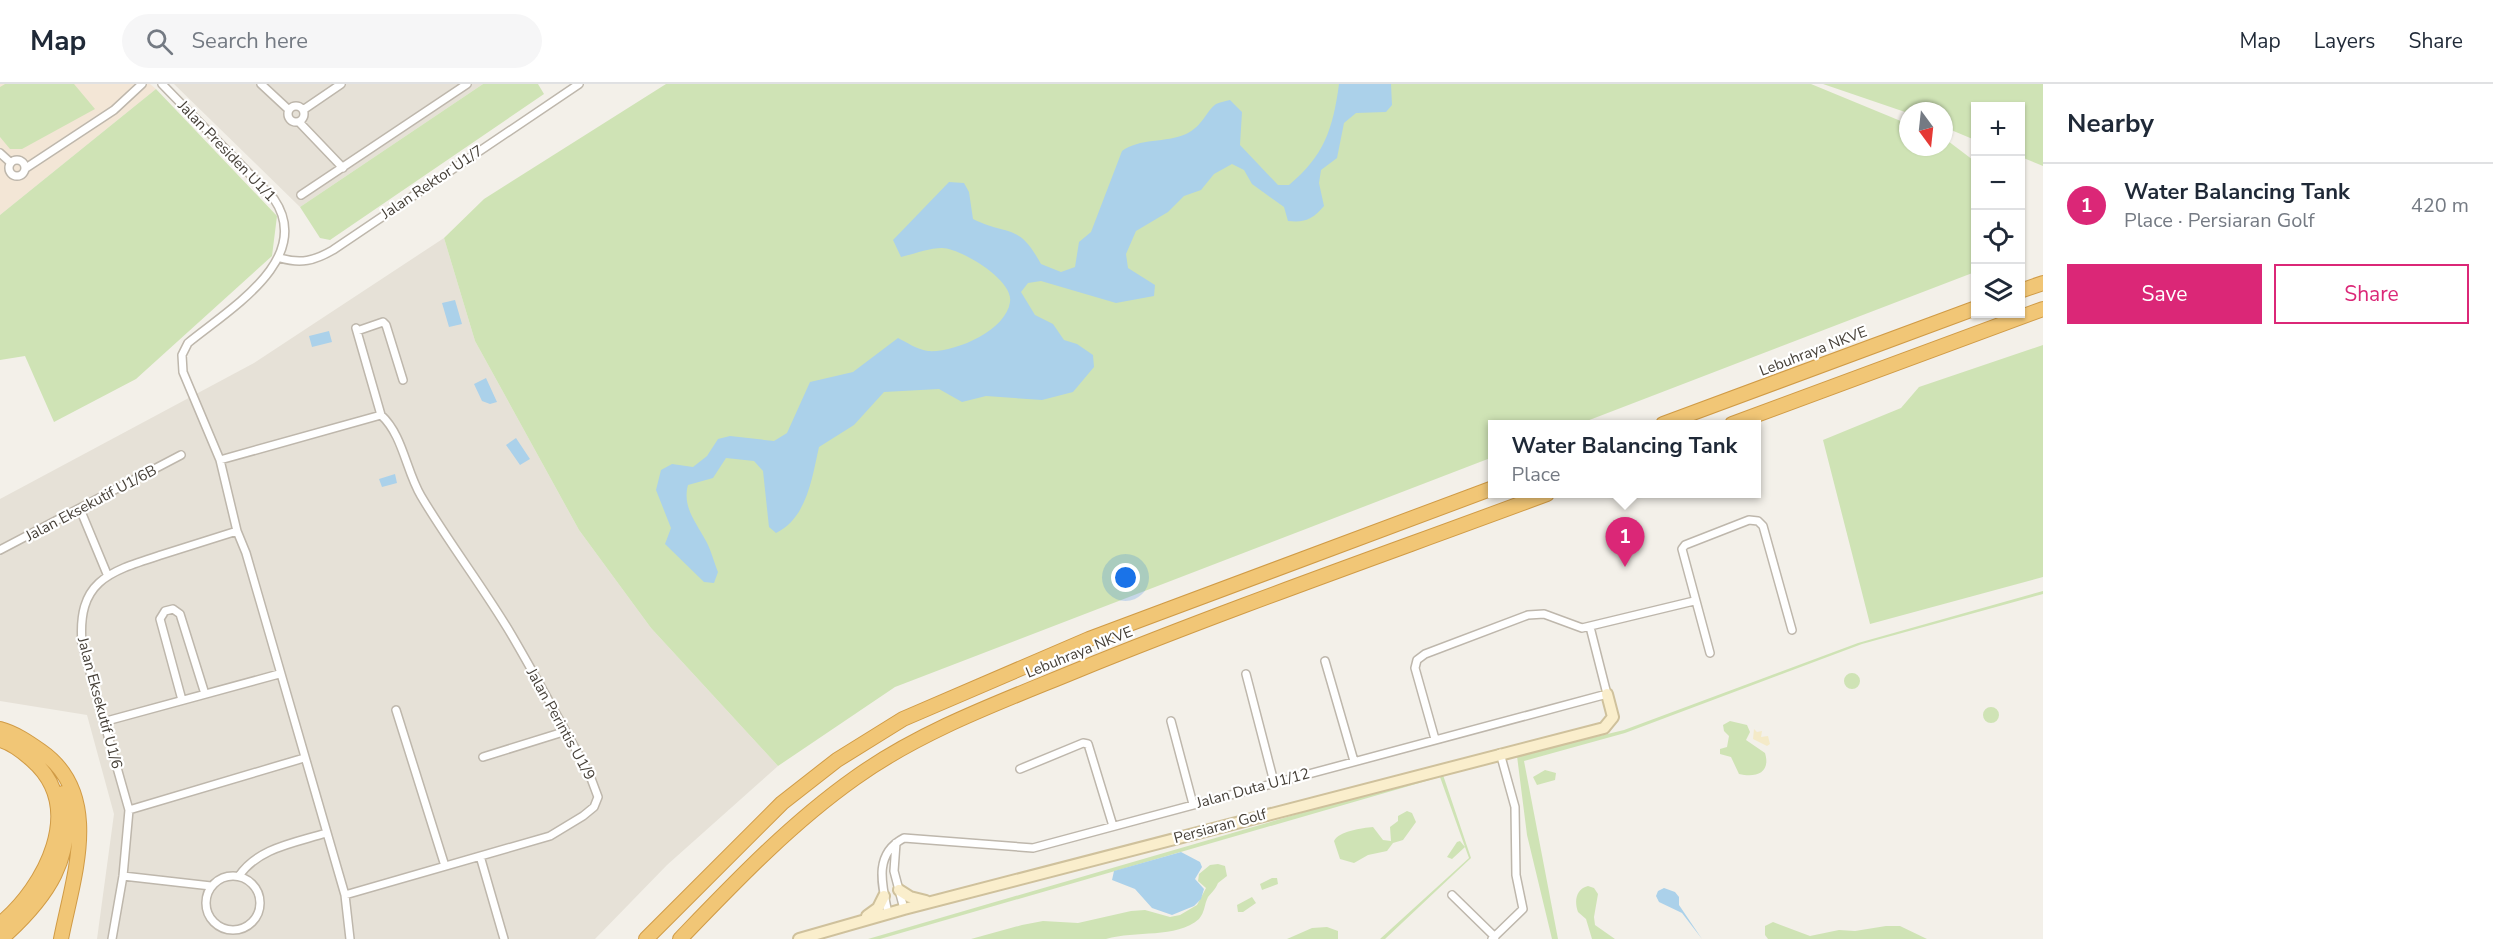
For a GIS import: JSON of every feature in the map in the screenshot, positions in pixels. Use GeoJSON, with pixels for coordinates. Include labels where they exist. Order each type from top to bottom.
{"type":"FeatureCollection","features":[{"type":"Feature","properties":{"kind":"highway"},"geometry":{"type":"LineString","coordinates":[[2025,289],[2043,283]]}},
{"type":"Feature","properties":{"kind":"highway"},"geometry":{"type":"LineString","coordinates":[[1743,420],[2043,309]]}},
{"type":"Feature","properties":{"kind":"highway","name":"Lebuhraya NKVE"},"geometry":{"type":"LineString","coordinates":[[1674,420],[1971,310]]}},
{"type":"Feature","properties":{"kind":"highway","name":"Lebuhraya NKVE"},"geometry":{"type":"LineString","coordinates":[[646,939],[782,803],[837,760],[903,719],[1089,639],[1488,490]]}},
{"type":"Feature","properties":{"kind":"highway","name":"Lebuhraya NKVE"},"geometry":{"type":"LineString","coordinates":[[680,939],[746,870],[797,825],[855,777],[903,749],[980,710],[1124,651],[1536,498]]}},
{"type":"Feature","properties":{"kind":"highway"},"geometry":{"type":"LineString","coordinates":[[0,729],[28,741],[47,755],[64,772],[72,788],[79,818],[76,867],[61,939]]}},
{"type":"Feature","properties":{"kind":"highway"},"geometry":{"type":"LineString","coordinates":[[0,740],[23,753],[43,770],[53,789],[57,829],[48,865],[18,909],[0,924]]}},
{"type":"Feature","properties":{"kind":"highway"},"geometry":{"type":"LineString","coordinates":[[1,939],[29,912],[48,888],[62,862],[67,831],[67,811],[62,787],[47,755]]}},
{"type":"Feature","properties":{"kind":"street"},"geometry":{"type":"LineString","coordinates":[[11,163],[10,171],[15,176],[23,174],[26,168],[114,110],[142,84]]}},
{"type":"Feature","properties":{"kind":"street","name":"Jalan Presiden U1/1"},"geometry":{"type":"LineString","coordinates":[[162,84],[281,209],[285,220],[280,258]]}},
{"type":"Feature","properties":{"kind":"street"},"geometry":{"type":"LineString","coordinates":[[261,84],[289,110],[290,120],[299,122],[343,168]]}},
{"type":"Feature","properties":{"kind":"street"},"geometry":{"type":"LineString","coordinates":[[303,110],[341,84]]}},
{"type":"Feature","properties":{"kind":"street"},"geometry":{"type":"LineString","coordinates":[[301,195],[467,84]]}},
{"type":"Feature","properties":{"kind":"street","name":"Jalan Rektor U1/7"},"geometry":{"type":"LineString","coordinates":[[280,258],[294,262],[314,260],[567,87],[579,84]]}},
{"type":"Feature","properties":{"kind":"street"},"geometry":{"type":"LineString","coordinates":[[289,110],[296,106],[303,110]]}},
{"type":"Feature","properties":{"kind":"street"},"geometry":{"type":"LineString","coordinates":[[299,122],[304,117],[303,110]]}},
{"type":"Feature","properties":{"kind":"street"},"geometry":{"type":"LineString","coordinates":[[0,153],[11,163]]}},
{"type":"Feature","properties":{"kind":"street"},"geometry":{"type":"LineString","coordinates":[[11,163],[20,160],[26,168]]}},
{"type":"Feature","properties":{"kind":"street"},"geometry":{"type":"LineString","coordinates":[[280,258],[268,276],[189,343],[182,355],[183,372],[219,460],[237,531],[246,553],[279,674],[345,895],[350,939]]}},
{"type":"Feature","properties":{"kind":"street","name":"Jalan Perintis U1/9"},"geometry":{"type":"LineString","coordinates":[[345,895],[550,836],[594,807],[597,790],[510,633],[443,533],[415,485],[396,435],[390,423],[381,415],[356,330],[383,322],[386,325],[403,380]]}},
{"type":"Feature","properties":{"kind":"street"},"geometry":{"type":"LineString","coordinates":[[219,460],[381,415]]}},
{"type":"Feature","properties":{"kind":"street","name":"Jalan Eksekutif U1/6B"},"geometry":{"type":"LineString","coordinates":[[0,550],[181,455]]}},
{"type":"Feature","properties":{"kind":"street"},"geometry":{"type":"LineString","coordinates":[[80,508],[107,574],[118,568],[237,531]]}},
{"type":"Feature","properties":{"kind":"street"},"geometry":{"type":"LineString","coordinates":[[1710,653],[1682,553],[1685,544],[1749,520],[1758,521],[1763,526],[1792,630]]}},
{"type":"Feature","properties":{"kind":"street","name":"Jalan Eksekutif U1/6"},"geometry":{"type":"LineString","coordinates":[[107,574],[85,603],[80,620],[82,644],[129,810],[123,876],[112,939]]}},
{"type":"Feature","properties":{"kind":"street"},"geometry":{"type":"LineString","coordinates":[[1435,739],[1415,668],[1417,660],[1425,654],[1528,615],[1544,614],[1574,627],[1590,627],[1695,601]]}},
{"type":"Feature","properties":{"kind":"street"},"geometry":{"type":"LineString","coordinates":[[182,700],[160,619],[165,611],[173,609],[180,614],[205,694]]}},
{"type":"Feature","properties":{"kind":"street"},"geometry":{"type":"LineString","coordinates":[[1590,627],[1607,694]]}},
{"type":"Feature","properties":{"kind":"street"},"geometry":{"type":"LineString","coordinates":[[1325,661],[1354,761]]}},
{"type":"Feature","properties":{"kind":"street"},"geometry":{"type":"LineString","coordinates":[[104,722],[279,674]]}},
{"type":"Feature","properties":{"kind":"street"},"geometry":{"type":"LineString","coordinates":[[1246,674],[1274,782]]}},
{"type":"Feature","properties":{"kind":"street","name":"Jalan Duta U1/12"},"geometry":{"type":"LineString","coordinates":[[896,843],[909,837],[1033,848],[1607,694]]}},
{"type":"Feature","properties":{"kind":"street","name":"Persiaran Golf"},"geometry":{"type":"LineString","coordinates":[[799,939],[935,900],[1604,728],[1613,717],[1607,694]]}},
{"type":"Feature","properties":{"kind":"street"},"geometry":{"type":"LineString","coordinates":[[396,710],[445,866]]}},
{"type":"Feature","properties":{"kind":"street"},"geometry":{"type":"LineString","coordinates":[[1171,721],[1193,804]]}},
{"type":"Feature","properties":{"kind":"street"},"geometry":{"type":"LineString","coordinates":[[483,757],[561,733],[567,734]]}},
{"type":"Feature","properties":{"kind":"street"},"geometry":{"type":"LineString","coordinates":[[1020,769],[1088,744],[1113,826]]}},
{"type":"Feature","properties":{"kind":"street"},"geometry":{"type":"LineString","coordinates":[[1452,895],[1494,938],[1523,909],[1516,875],[1515,807],[1500,753]]}},
{"type":"Feature","properties":{"kind":"street"},"geometry":{"type":"LineString","coordinates":[[129,810],[304,758]]}},
{"type":"Feature","properties":{"kind":"street"},"geometry":{"type":"LineString","coordinates":[[239,876],[248,863],[259,854],[326,833]]}},
{"type":"Feature","properties":{"kind":"street"},"geometry":{"type":"LineString","coordinates":[[896,843],[894,871],[904,909]]}},
{"type":"Feature","properties":{"kind":"street"},"geometry":{"type":"LineString","coordinates":[[888,913],[881,873],[886,853],[896,843]]}},
{"type":"Feature","properties":{"kind":"street"},"geometry":{"type":"LineString","coordinates":[[480,856],[504,939]]}},
{"type":"Feature","properties":{"kind":"street"},"geometry":{"type":"LineString","coordinates":[[881,873],[894,871]]}},
{"type":"Feature","properties":{"kind":"street"},"geometry":{"type":"LineString","coordinates":[[123,876],[212,886]]}},
{"type":"Feature","properties":{"kind":"street"},"geometry":{"type":"LineString","coordinates":[[239,876],[254,885],[260,901],[255,918],[242,928],[224,928],[210,918],[205,902],[212,886],[224,877],[239,876]]}},
{"type":"Feature","properties":{"kind":"street"},"geometry":{"type":"LineString","coordinates":[[899,890],[917,899],[935,900]]}},
{"type":"Feature","properties":{"kind":"street"},"geometry":{"type":"LineString","coordinates":[[850,924],[874,912],[884,896]]}},
{"type":"Feature","properties":{"kind":"shaded area"},"geometry":{"type":"Polygon","coordinates":[[[0,84],[150,84],[156,89],[0,215],[0,84]]]}},
{"type":"Feature","properties":{"kind":"shaded area"},"geometry":{"type":"Polygon","coordinates":[[[174,84],[483,84],[300,207],[174,84]]]}},
{"type":"Feature","properties":{"kind":"shaded area"},"geometry":{"type":"Polygon","coordinates":[[[444,238],[475,341],[579,530],[651,628],[778,766],[667,865],[595,939],[97,939],[114,814],[87,715],[0,701],[0,499],[254,363],[444,238]]]}},
{"type":"Feature","properties":{"kind":"green space"},"geometry":{"type":"Polygon","coordinates":[[[5,84],[74,84],[95,109],[22,149],[10,149],[0,137],[0,87],[5,84]]]}},
{"type":"Feature","properties":{"kind":"green space"},"geometry":{"type":"Polygon","coordinates":[[[483,84],[538,84],[544,94],[330,240],[320,238],[300,207],[483,84]]]}},
{"type":"Feature","properties":{"kind":"green space"},"geometry":{"type":"Polygon","coordinates":[[[666,84],[1811,84],[1899,120],[1899,156],[1953,156],[1953,145],[1971,158],[1971,274],[1589,420],[1488,420],[1488,459],[895,687],[778,766],[651,628],[579,530],[475,341],[444,238],[484,199],[666,84]]]}},
{"type":"Feature","properties":{"kind":"green space"},"geometry":{"type":"Polygon","coordinates":[[[1823,84],[2043,84],[2043,166],[2025,159],[2025,102],[1971,102],[1971,138],[1953,131],[1953,102],[1899,102],[1899,110],[1823,84]]]}},
{"type":"Feature","properties":{"kind":"green space"},"geometry":{"type":"Polygon","coordinates":[[[156,89],[277,216],[272,256],[136,379],[54,422],[25,356],[0,360],[0,215],[156,89]]]}},
{"type":"Feature","properties":{"kind":"green space"},"geometry":{"type":"Polygon","coordinates":[[[2043,345],[2043,577],[1870,624],[1823,440],[1901,408],[1919,387],[2043,345]]]}},
{"type":"Feature","properties":{"kind":"green space"},"geometry":{"type":"Polygon","coordinates":[[[2043,591],[2043,594],[1862,644],[1625,733],[1524,761],[1558,939],[1552,939],[1527,835],[1517,756],[1624,730],[1858,643],[2043,591]]]}},
{"type":"Feature","properties":{"kind":"green space"},"geometry":{"type":"Polygon","coordinates":[[[1852,673],[1860,681],[1852,689],[1844,681],[1852,673]]]}},
{"type":"Feature","properties":{"kind":"green space"},"geometry":{"type":"Polygon","coordinates":[[[1991,707],[1999,715],[1991,723],[1983,715],[1991,707]]]}},
{"type":"Feature","properties":{"kind":"green space"},"geometry":{"type":"Polygon","coordinates":[[[1730,721],[1747,725],[1750,732],[1746,740],[1765,753],[1766,765],[1761,772],[1751,775],[1739,774],[1731,757],[1720,754],[1720,749],[1727,747],[1729,736],[1724,731],[1723,725],[1730,721]]]}},
{"type":"Feature","properties":{"kind":"green space"},"geometry":{"type":"Polygon","coordinates":[[[1545,770],[1556,773],[1555,780],[1537,785],[1533,777],[1545,770]]]}},
{"type":"Feature","properties":{"kind":"green space"},"geometry":{"type":"Polygon","coordinates":[[[1442,772],[1471,858],[1385,939],[1380,939],[1469,858],[1440,777],[880,939],[868,939],[1442,772]]]}},
{"type":"Feature","properties":{"kind":"green space"},"geometry":{"type":"Polygon","coordinates":[[[1407,811],[1412,813],[1416,822],[1403,840],[1393,843],[1387,851],[1368,855],[1354,863],[1340,859],[1334,841],[1341,835],[1373,827],[1383,840],[1391,841],[1390,827],[1398,821],[1398,816],[1407,811]]]}},
{"type":"Feature","properties":{"kind":"green space"},"geometry":{"type":"Polygon","coordinates":[[[1460,841],[1465,847],[1452,859],[1447,857],[1457,842],[1460,841]]]}},
{"type":"Feature","properties":{"kind":"green space"},"geometry":{"type":"Polygon","coordinates":[[[1210,865],[1225,866],[1227,876],[1218,883],[1208,897],[1199,919],[1179,929],[1106,939],[971,939],[1043,921],[1078,923],[1145,910],[1170,917],[1180,915],[1197,905],[1206,888],[1198,881],[1199,874],[1210,865]]]}},
{"type":"Feature","properties":{"kind":"green space"},"geometry":{"type":"Polygon","coordinates":[[[1277,878],[1278,884],[1262,890],[1260,884],[1277,878]]]}},
{"type":"Feature","properties":{"kind":"green space"},"geometry":{"type":"Polygon","coordinates":[[[1588,886],[1594,888],[1598,894],[1595,925],[1615,939],[1592,939],[1586,919],[1578,912],[1577,896],[1588,886]]]}},
{"type":"Feature","properties":{"kind":"green space"},"geometry":{"type":"Polygon","coordinates":[[[1252,897],[1256,903],[1243,912],[1238,912],[1237,905],[1252,897]]]}},
{"type":"Feature","properties":{"kind":"green space"},"geometry":{"type":"Polygon","coordinates":[[[1773,922],[1810,936],[1839,930],[1855,931],[1900,926],[1927,939],[1768,939],[1765,935],[1765,926],[1773,922]]]}},
{"type":"Feature","properties":{"kind":"green space"},"geometry":{"type":"Polygon","coordinates":[[[1327,927],[1338,931],[1338,939],[1287,939],[1312,928],[1327,927]]]}},
{"type":"Feature","properties":{"kind":"sand"},"geometry":{"type":"Polygon","coordinates":[[[1754,729],[1757,732],[1762,731],[1761,737],[1768,736],[1770,744],[1767,746],[1753,739],[1754,729]]]}},
{"type":"Feature","properties":{"kind":"water"},"geometry":{"type":"Polygon","coordinates":[[[1339,84],[1391,84],[1392,105],[1386,112],[1356,113],[1344,123],[1337,158],[1321,170],[1319,183],[1324,206],[1312,217],[1304,221],[1288,221],[1284,207],[1252,184],[1244,170],[1232,164],[1214,174],[1201,190],[1184,196],[1168,212],[1136,231],[1126,254],[1128,268],[1155,285],[1154,296],[1116,303],[1041,281],[1028,283],[1021,292],[1035,315],[1053,324],[1064,340],[1077,344],[1093,355],[1094,367],[1073,392],[1042,400],[986,396],[962,402],[939,389],[884,392],[854,425],[819,447],[810,484],[801,507],[795,518],[776,533],[769,527],[763,471],[754,461],[726,458],[713,478],[688,485],[688,507],[708,545],[718,572],[714,583],[704,582],[665,544],[671,528],[656,490],[661,470],[672,464],[693,467],[707,456],[718,439],[730,436],[774,441],[787,433],[810,382],[853,372],[898,338],[920,349],[939,351],[977,338],[999,322],[1010,302],[1009,293],[1004,284],[995,275],[972,259],[950,249],[927,250],[901,257],[893,240],[949,182],[964,183],[969,192],[973,219],[1019,236],[1041,264],[1061,272],[1075,267],[1079,242],[1091,232],[1122,151],[1136,144],[1186,134],[1200,123],[1216,104],[1230,100],[1242,112],[1240,145],[1278,185],[1289,185],[1311,163],[1325,140],[1334,115],[1339,84]]]}},
{"type":"Feature","properties":{"kind":"water"},"geometry":{"type":"Polygon","coordinates":[[[455,300],[462,324],[449,327],[442,303],[455,300]]]}},
{"type":"Feature","properties":{"kind":"water"},"geometry":{"type":"Polygon","coordinates":[[[329,331],[332,342],[312,347],[309,336],[329,331]]]}},
{"type":"Feature","properties":{"kind":"water"},"geometry":{"type":"Polygon","coordinates":[[[486,378],[497,402],[490,404],[482,401],[474,384],[486,378]]]}},
{"type":"Feature","properties":{"kind":"water"},"geometry":{"type":"Polygon","coordinates":[[[516,438],[530,459],[520,465],[506,445],[516,438]]]}},
{"type":"Feature","properties":{"kind":"water"},"geometry":{"type":"Polygon","coordinates":[[[395,474],[397,483],[382,487],[379,479],[395,474]]]}},
{"type":"Feature","properties":{"kind":"water"},"geometry":{"type":"Polygon","coordinates":[[[1181,852],[1200,862],[1202,867],[1195,879],[1204,889],[1201,899],[1194,906],[1172,915],[1152,908],[1135,889],[1112,880],[1114,871],[1181,852]]]}},
{"type":"Feature","properties":{"kind":"water"},"geometry":{"type":"Polygon","coordinates":[[[1664,888],[1675,892],[1679,897],[1679,905],[1702,939],[1682,913],[1659,902],[1656,896],[1658,891],[1664,888]]]}},
{"type":"Feature","properties":{"kind":"place","name":"Water Balancing Tank"},"geometry":{"type":"Point","coordinates":[1625,567]}}]}
